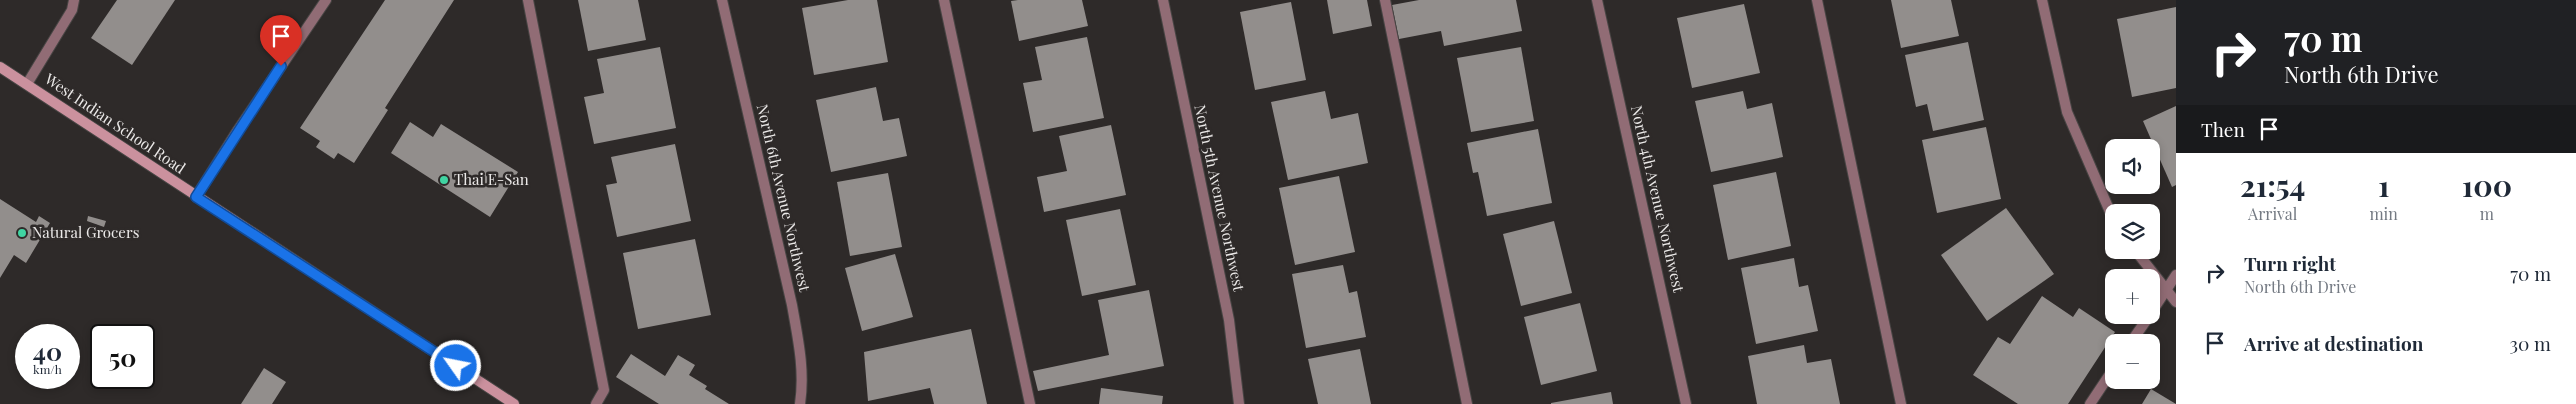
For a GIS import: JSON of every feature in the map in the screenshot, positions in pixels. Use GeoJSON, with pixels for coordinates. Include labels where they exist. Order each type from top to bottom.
{"type":"FeatureCollection","features":[{"type":"Feature","properties":{"kind":"main road","name":"West Indian School Road"},"geometry":{"type":"LineString","coordinates":[[0,67],[514,404]]}},
{"type":"Feature","properties":{"kind":"street"},"geometry":{"type":"LineString","coordinates":[[27,84],[72,10],[74,0]]}},
{"type":"Feature","properties":{"kind":"street"},"geometry":{"type":"LineString","coordinates":[[196,197],[238,130],[326,0]]}},
{"type":"Feature","properties":{"kind":"street"},"geometry":{"type":"LineString","coordinates":[[528,0],[604,390],[596,404]]}},
{"type":"Feature","properties":{"kind":"street","name":"North 6th Avenue Northwest"},"geometry":{"type":"LineString","coordinates":[[722,0],[792,306],[801,357],[803,383],[800,404]]}},
{"type":"Feature","properties":{"kind":"street"},"geometry":{"type":"LineString","coordinates":[[944,0],[1030,404]]}},
{"type":"Feature","properties":{"kind":"street","name":"North 5th Avenue Northwest"},"geometry":{"type":"LineString","coordinates":[[1162,0],[1229,320],[1240,404]]}},
{"type":"Feature","properties":{"kind":"street"},"geometry":{"type":"LineString","coordinates":[[1385,0],[1467,404]]}},
{"type":"Feature","properties":{"kind":"street","name":"North 4th Avenue Northwest"},"geometry":{"type":"LineString","coordinates":[[1597,0],[1686,404]]}},
{"type":"Feature","properties":{"kind":"street"},"geometry":{"type":"LineString","coordinates":[[1818,0],[1900,404]]}},
{"type":"Feature","properties":{"kind":"street"},"geometry":{"type":"LineString","coordinates":[[2042,0],[2067,112],[2107,204]]}},
{"type":"Feature","properties":{"kind":"street"},"geometry":{"type":"LineString","coordinates":[[2142,259],[2176,302]]}},
{"type":"Feature","properties":{"kind":"street"},"geometry":{"type":"LineString","coordinates":[[2160,300],[2176,275]]}},
{"type":"Feature","properties":{"kind":"street"},"geometry":{"type":"LineString","coordinates":[[2090,404],[2105,382]]}},
{"type":"Feature","properties":{"kind":"building"},"geometry":{"type":"Polygon","coordinates":[[[117,0],[175,0],[132,65],[91,38],[117,0]]]}},
{"type":"Feature","properties":{"kind":"building"},"geometry":{"type":"Polygon","coordinates":[[[385,0],[454,0],[385,108],[388,110],[354,163],[338,153],[334,159],[316,147],[320,141],[300,128],[385,0]]]}},
{"type":"Feature","properties":{"kind":"building"},"geometry":{"type":"Polygon","coordinates":[[[578,0],[638,0],[646,40],[588,51],[578,0]]]}},
{"type":"Feature","properties":{"kind":"building"},"geometry":{"type":"Polygon","coordinates":[[[848,0],[877,0],[888,62],[814,75],[802,8],[848,0]]]}},
{"type":"Feature","properties":{"kind":"building"},"geometry":{"type":"Polygon","coordinates":[[[1082,0],[1088,26],[1019,41],[1011,1],[1082,0]]]}},
{"type":"Feature","properties":{"kind":"building"},"geometry":{"type":"Polygon","coordinates":[[[1327,0],[1367,0],[1372,26],[1333,34],[1327,0]]]}},
{"type":"Feature","properties":{"kind":"building"},"geometry":{"type":"Polygon","coordinates":[[[1419,0],[1516,0],[1522,31],[1444,46],[1441,31],[1399,39],[1392,5],[1419,0]]]}},
{"type":"Feature","properties":{"kind":"building"},"geometry":{"type":"Polygon","coordinates":[[[1891,0],[1951,0],[1959,36],[1901,48],[1891,0]]]}},
{"type":"Feature","properties":{"kind":"building"},"geometry":{"type":"Polygon","coordinates":[[[1291,2],[1306,80],[1255,90],[1240,12],[1291,2]]]}},
{"type":"Feature","properties":{"kind":"building"},"geometry":{"type":"Polygon","coordinates":[[[1744,4],[1760,73],[1692,88],[1677,18],[1744,4]]]}},
{"type":"Feature","properties":{"kind":"building"},"geometry":{"type":"Polygon","coordinates":[[[2176,7],[2176,88],[2132,97],[2117,19],[2176,7]]]}},
{"type":"Feature","properties":{"kind":"building"},"geometry":{"type":"Polygon","coordinates":[[[1087,37],[1104,118],[1033,132],[1023,83],[1042,80],[1035,47],[1087,37]]]}},
{"type":"Feature","properties":{"kind":"building"},"geometry":{"type":"Polygon","coordinates":[[[1968,42],[1984,120],[1933,131],[1927,104],[1916,107],[1905,55],[1968,42]]]}},
{"type":"Feature","properties":{"kind":"building"},"geometry":{"type":"Polygon","coordinates":[[[660,47],[676,128],[594,144],[584,97],[604,93],[597,59],[660,47]]]}},
{"type":"Feature","properties":{"kind":"building"},"geometry":{"type":"Polygon","coordinates":[[[1521,47],[1534,121],[1471,132],[1457,58],[1521,47]]]}},
{"type":"Feature","properties":{"kind":"building"},"geometry":{"type":"Polygon","coordinates":[[[876,87],[883,121],[899,118],[907,156],[831,172],[816,100],[876,87]]]}},
{"type":"Feature","properties":{"kind":"building"},"geometry":{"type":"Polygon","coordinates":[[[1325,91],[1331,119],[1358,113],[1368,163],[1288,180],[1271,102],[1325,91]]]}},
{"type":"Feature","properties":{"kind":"building"},"geometry":{"type":"Polygon","coordinates":[[[1743,91],[1747,109],[1772,103],[1783,157],[1711,172],[1695,101],[1743,91]]]}},
{"type":"Feature","properties":{"kind":"building"},"geometry":{"type":"Polygon","coordinates":[[[2176,106],[2176,185],[2172,187],[2160,160],[2160,139],[2151,139],[2143,121],[2176,106]]]}},
{"type":"Feature","properties":{"kind":"building"},"geometry":{"type":"Polygon","coordinates":[[[410,122],[433,137],[441,124],[518,172],[490,217],[391,153],[410,122]]]}},
{"type":"Feature","properties":{"kind":"building"},"geometry":{"type":"Polygon","coordinates":[[[1111,125],[1126,195],[1044,212],[1037,177],[1067,171],[1059,136],[1111,125]]]}},
{"type":"Feature","properties":{"kind":"building"},"geometry":{"type":"Polygon","coordinates":[[[1986,127],[2001,199],[1937,213],[1922,140],[1986,127]]]}},
{"type":"Feature","properties":{"kind":"building"},"geometry":{"type":"Polygon","coordinates":[[[1538,129],[1552,203],[1487,216],[1478,172],[1473,173],[1467,143],[1538,129]]]}},
{"type":"Feature","properties":{"kind":"building"},"geometry":{"type":"Polygon","coordinates":[[[675,144],[691,221],[617,237],[606,185],[617,183],[611,157],[675,144]]]}},
{"type":"Feature","properties":{"kind":"building"},"geometry":{"type":"Polygon","coordinates":[[[1776,172],[1791,246],[1728,260],[1713,185],[1776,172]]]}},
{"type":"Feature","properties":{"kind":"building"},"geometry":{"type":"Polygon","coordinates":[[[888,173],[902,247],[850,256],[837,182],[888,173]]]}},
{"type":"Feature","properties":{"kind":"building"},"geometry":{"type":"Polygon","coordinates":[[[1339,176],[1355,252],[1295,265],[1279,188],[1339,176]]]}},
{"type":"Feature","properties":{"kind":"building","name":"Natural Grocers"},"geometry":{"type":"Polygon","coordinates":[[[0,199],[36,222],[39,216],[50,223],[26,263],[14,255],[0,278],[0,199]]]}},
{"type":"Feature","properties":{"kind":"building"},"geometry":{"type":"Polygon","coordinates":[[[2006,208],[2054,274],[1987,321],[1941,255],[2006,208]]]}},
{"type":"Feature","properties":{"kind":"building"},"geometry":{"type":"Polygon","coordinates":[[[1120,209],[1136,285],[1082,296],[1066,220],[1120,209]]]}},
{"type":"Feature","properties":{"kind":"building"},"geometry":{"type":"Polygon","coordinates":[[[88,216],[106,221],[104,227],[87,221],[88,216]]]}},
{"type":"Feature","properties":{"kind":"building"},"geometry":{"type":"Polygon","coordinates":[[[1554,221],[1572,293],[1521,306],[1503,234],[1554,221]]]}},
{"type":"Feature","properties":{"kind":"building"},"geometry":{"type":"Polygon","coordinates":[[[695,239],[711,315],[638,329],[623,253],[695,239]]]}},
{"type":"Feature","properties":{"kind":"building"},"geometry":{"type":"Polygon","coordinates":[[[895,254],[913,317],[862,331],[845,268],[895,254]]]}},
{"type":"Feature","properties":{"kind":"building"},"geometry":{"type":"Polygon","coordinates":[[[1794,258],[1799,287],[1808,285],[1818,331],[1756,344],[1741,268],[1794,258]]]}},
{"type":"Feature","properties":{"kind":"building"},"geometry":{"type":"Polygon","coordinates":[[[1343,265],[1349,293],[1357,291],[1366,337],[1306,348],[1292,274],[1343,265]]]}},
{"type":"Feature","properties":{"kind":"building"},"geometry":{"type":"Polygon","coordinates":[[[1149,290],[1164,366],[1038,391],[1033,371],[1109,355],[1098,300],[1149,290]]]}},
{"type":"Feature","properties":{"kind":"building"},"geometry":{"type":"Polygon","coordinates":[[[2042,296],[2073,317],[2079,308],[2115,332],[2114,334],[2105,334],[2105,347],[2068,404],[2018,404],[1973,375],[1998,337],[2010,344],[2042,296]]]}},
{"type":"Feature","properties":{"kind":"building"},"geometry":{"type":"Polygon","coordinates":[[[1580,303],[1597,371],[1541,385],[1524,317],[1580,303]]]}},
{"type":"Feature","properties":{"kind":"building"},"geometry":{"type":"Polygon","coordinates":[[[971,329],[987,404],[934,404],[930,388],[868,401],[864,352],[971,329]]]}},
{"type":"Feature","properties":{"kind":"building"},"geometry":{"type":"Polygon","coordinates":[[[1804,345],[1807,363],[1831,359],[1840,404],[1757,404],[1748,356],[1804,345]]]}},
{"type":"Feature","properties":{"kind":"building"},"geometry":{"type":"Polygon","coordinates":[[[1360,349],[1371,404],[1318,404],[1308,359],[1360,349]]]}},
{"type":"Feature","properties":{"kind":"building"},"geometry":{"type":"Polygon","coordinates":[[[631,354],[665,376],[678,355],[695,365],[689,375],[707,386],[705,389],[729,404],[659,404],[616,377],[631,354]]]}},
{"type":"Feature","properties":{"kind":"building"},"geometry":{"type":"Polygon","coordinates":[[[264,368],[286,382],[272,404],[241,404],[264,368]]]}},
{"type":"Feature","properties":{"kind":"building"},"geometry":{"type":"Polygon","coordinates":[[[1101,388],[1163,396],[1162,404],[1099,404],[1101,388]]]}},
{"type":"Feature","properties":{"kind":"building"},"geometry":{"type":"Polygon","coordinates":[[[2151,389],[2176,404],[2142,404],[2151,389]]]}},
{"type":"Feature","properties":{"kind":"building"},"geometry":{"type":"Polygon","coordinates":[[[1611,392],[1613,404],[1551,404],[1551,403],[1611,392]]]}},
{"type":"Feature","properties":{"kind":"place","name":"Thai E-San"},"geometry":{"type":"Point","coordinates":[444,180]}},
{"type":"Feature","properties":{"kind":"place","name":"Natural Grocers"},"geometry":{"type":"Point","coordinates":[22,233]}},
{"type":"Feature","properties":{"kind":"route"},"geometry":{"type":"LineString","coordinates":[[281,66],[196,197],[456,366]]}}]}
